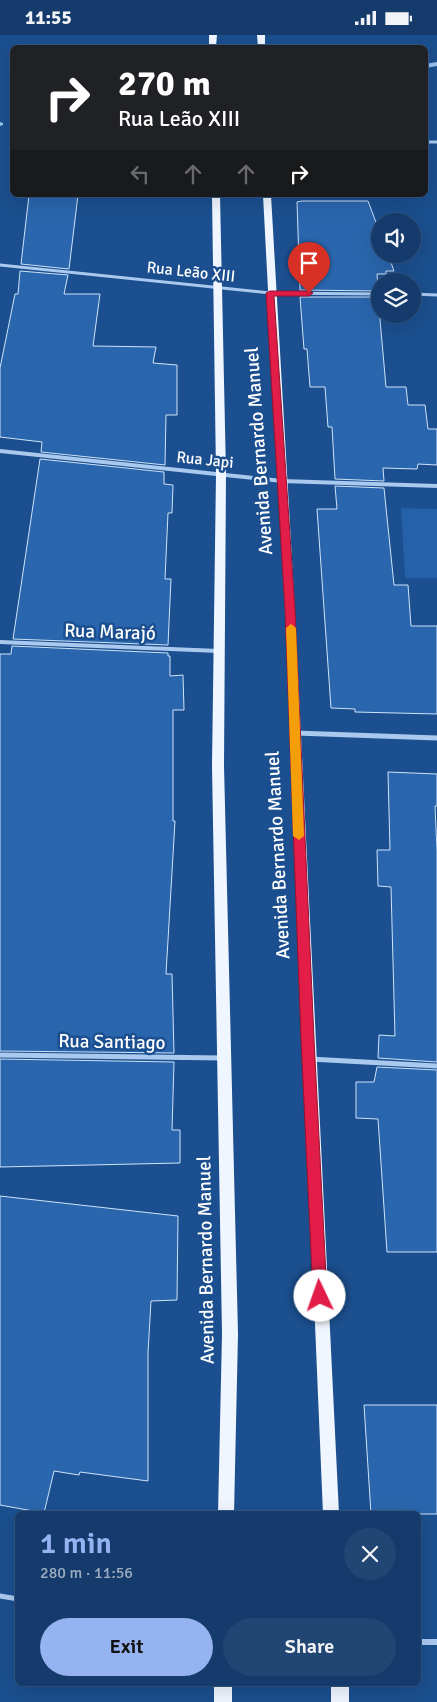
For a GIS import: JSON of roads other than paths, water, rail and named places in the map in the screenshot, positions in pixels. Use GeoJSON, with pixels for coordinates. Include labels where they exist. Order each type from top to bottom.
{"type":"FeatureCollection","features":[{"type":"Feature","properties":{"kind":"main road","name":"Avenida Bernardo Manuel"},"geometry":{"type":"LineString","coordinates":[[216,197],[216,288],[221,474],[218,766],[230,1334],[226,1511]]}},
{"type":"Feature","properties":{"kind":"main road","name":"Avenida Bernardo Manuel"},"geometry":{"type":"LineString","coordinates":[[267,197],[270,293],[290,610],[308,1059],[331,1511]]}},
{"type":"Feature","properties":{"kind":"main road"},"geometry":{"type":"LineString","coordinates":[[223,1686],[223,1702]]}},
{"type":"Feature","properties":{"kind":"main road"},"geometry":{"type":"LineString","coordinates":[[340,1686],[340,1702]]}},
{"type":"Feature","properties":{"kind":"street","name":"Rua Leão XIII"},"geometry":{"type":"LineString","coordinates":[[0,265],[270,293],[371,294]]}},
{"type":"Feature","properties":{"kind":"street"},"geometry":{"type":"LineString","coordinates":[[421,295],[437,295]]}},
{"type":"Feature","properties":{"kind":"street","name":"Rua Japi"},"geometry":{"type":"LineString","coordinates":[[0,451],[282,481],[437,486]]}},
{"type":"Feature","properties":{"kind":"street","name":"Rua Marajó"},"geometry":{"type":"LineString","coordinates":[[0,643],[219,651]]}},
{"type":"Feature","properties":{"kind":"street"},"geometry":{"type":"LineString","coordinates":[[294,733],[437,738]]}},
{"type":"Feature","properties":{"kind":"street","name":"Rua Santiago"},"geometry":{"type":"LineString","coordinates":[[0,1055],[223,1058]]}},
{"type":"Feature","properties":{"kind":"street"},"geometry":{"type":"LineString","coordinates":[[308,1059],[437,1066]]}},
{"type":"Feature","properties":{"kind":"street"},"geometry":{"type":"LineString","coordinates":[[421,1642],[437,1642]]}},
{"type":"Feature","properties":{"kind":"lane"},"geometry":{"type":"LineString","coordinates":[[0,1596],[15,1598]]}},
{"type":"Feature","properties":{"kind":"waterway"},"geometry":{"type":"LineString","coordinates":[[428,66],[437,64]]}}]}
